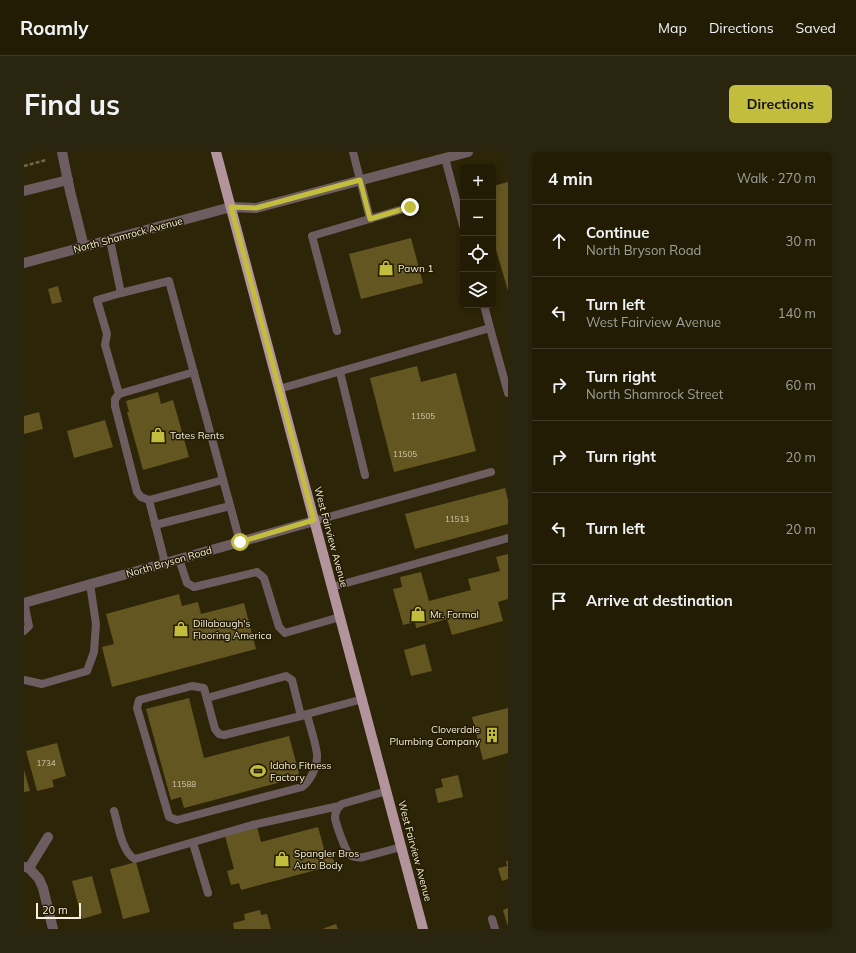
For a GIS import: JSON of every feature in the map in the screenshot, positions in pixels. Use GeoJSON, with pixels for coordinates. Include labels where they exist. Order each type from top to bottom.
{"type":"FeatureCollection","features":[{"type":"Feature","properties":{"kind":"main road","name":"West Fairview Avenue"},"geometry":{"type":"LineString","coordinates":[[216,152],[363,699],[423,929]]}},
{"type":"Feature","properties":{"kind":"street"},"geometry":{"type":"LineString","coordinates":[[62,152],[84,247]]}},
{"type":"Feature","properties":{"kind":"street","name":"North Shamrock Avenue"},"geometry":{"type":"LineString","coordinates":[[24,263],[231,207],[256,208],[468,152]]}},
{"type":"Feature","properties":{"kind":"street"},"geometry":{"type":"LineString","coordinates":[[24,191],[68,180]]}},
{"type":"Feature","properties":{"kind":"street","name":"North Bryson Road"},"geometry":{"type":"LineString","coordinates":[[24,603],[314,520]]}},
{"type":"Feature","properties":{"kind":"street"},"geometry":{"type":"LineString","coordinates":[[48,837],[27,867],[39,879],[43,888],[53,929]]}},
{"type":"Feature","properties":{"kind":"lane"},"geometry":{"type":"LineString","coordinates":[[353,152],[370,219]]}},
{"type":"Feature","properties":{"kind":"lane"},"geometry":{"type":"LineString","coordinates":[[445,158],[460,215]]}},
{"type":"Feature","properties":{"kind":"lane"},"geometry":{"type":"LineString","coordinates":[[337,332],[312,236],[410,207]]}},
{"type":"Feature","properties":{"kind":"lane"},"geometry":{"type":"LineString","coordinates":[[110,240],[121,293]]}},
{"type":"Feature","properties":{"kind":"lane"},"geometry":{"type":"LineString","coordinates":[[119,394],[105,345],[107,334],[97,300],[169,281],[240,542]]}},
{"type":"Feature","properties":{"kind":"lane"},"geometry":{"type":"LineString","coordinates":[[485,308],[508,393]]}},
{"type":"Feature","properties":{"kind":"lane"},"geometry":{"type":"LineString","coordinates":[[279,389],[490,328]]}},
{"type":"Feature","properties":{"kind":"lane"},"geometry":{"type":"LineString","coordinates":[[194,372],[119,394],[115,399],[114,406],[137,492],[141,497],[148,500],[223,480]]}},
{"type":"Feature","properties":{"kind":"lane"},"geometry":{"type":"LineString","coordinates":[[340,372],[366,475]]}},
{"type":"Feature","properties":{"kind":"lane"},"geometry":{"type":"LineString","coordinates":[[314,520],[491,472]]}},
{"type":"Feature","properties":{"kind":"lane"},"geometry":{"type":"LineString","coordinates":[[148,500],[165,563]]}},
{"type":"Feature","properties":{"kind":"lane"},"geometry":{"type":"LineString","coordinates":[[155,525],[230,506]]}},
{"type":"Feature","properties":{"kind":"lane"},"geometry":{"type":"LineString","coordinates":[[332,587],[508,538]]}},
{"type":"Feature","properties":{"kind":"lane"},"geometry":{"type":"LineString","coordinates":[[179,559],[187,583],[194,587],[257,572],[264,578],[278,627],[285,633],[340,617]]}},
{"type":"Feature","properties":{"kind":"lane"},"geometry":{"type":"LineString","coordinates":[[24,680],[42,684],[87,671],[94,652],[96,624],[90,584]]}},
{"type":"Feature","properties":{"kind":"lane"},"geometry":{"type":"LineString","coordinates":[[24,603],[29,626],[24,631]]}},
{"type":"Feature","properties":{"kind":"lane"},"geometry":{"type":"LineString","coordinates":[[207,698],[286,676],[292,680],[304,715],[318,756],[315,769],[307,783],[302,787],[177,820],[169,817],[137,708],[139,700],[192,686],[204,688],[215,729],[219,734],[224,735],[304,715],[363,699]]}},
{"type":"Feature","properties":{"kind":"lane"},"geometry":{"type":"LineString","coordinates":[[114,811],[124,848],[130,857],[135,859],[252,825],[339,806],[387,792]]}},
{"type":"Feature","properties":{"kind":"lane"},"geometry":{"type":"LineString","coordinates":[[339,806],[335,817],[345,850],[353,857],[364,857],[401,846]]}},
{"type":"Feature","properties":{"kind":"lane"},"geometry":{"type":"LineString","coordinates":[[193,843],[208,893]]}},
{"type":"Feature","properties":{"kind":"lane"},"geometry":{"type":"LineString","coordinates":[[492,919],[495,929]]}},
{"type":"Feature","properties":{"kind":"path"},"geometry":{"type":"LineString","coordinates":[[24,166],[46,160]]}},
{"type":"Feature","properties":{"kind":"building"},"geometry":{"type":"Polygon","coordinates":[[[508,182],[508,291],[496,249],[496,185],[508,182]]]}},
{"type":"Feature","properties":{"kind":"building","name":"Pawn 1"},"geometry":{"type":"Polygon","coordinates":[[[411,238],[423,283],[361,299],[349,254],[411,238]]]}},
{"type":"Feature","properties":{"kind":"building"},"geometry":{"type":"Polygon","coordinates":[[[58,286],[62,302],[52,304],[48,289],[58,286]]]}},
{"type":"Feature","properties":{"kind":"building"},"geometry":{"type":"Polygon","coordinates":[[[417,366],[421,382],[456,373],[476,451],[394,472],[370,378],[417,366]]]}},
{"type":"Feature","properties":{"kind":"building","name":"Tates Rents"},"geometry":{"type":"Polygon","coordinates":[[[158,392],[161,404],[173,400],[189,457],[143,470],[127,412],[129,412],[126,401],[158,392]]]}},
{"type":"Feature","properties":{"kind":"building"},"geometry":{"type":"Polygon","coordinates":[[[39,412],[43,429],[24,434],[24,416],[39,412]]]}},
{"type":"Feature","properties":{"kind":"building"},"geometry":{"type":"Polygon","coordinates":[[[105,420],[113,447],[74,458],[67,431],[105,420]]]}},
{"type":"Feature","properties":{"kind":"building"},"geometry":{"type":"Polygon","coordinates":[[[505,488],[508,500],[508,524],[415,549],[405,514],[505,488]]]}},
{"type":"Feature","properties":{"kind":"building"},"geometry":{"type":"Polygon","coordinates":[[[508,554],[508,599],[498,602],[503,621],[452,635],[447,619],[416,628],[415,622],[403,625],[393,589],[402,587],[400,577],[421,572],[429,601],[471,590],[468,579],[500,571],[496,557],[508,554]]]}},
{"type":"Feature","properties":{"kind":"building","name":"Dillabaugh's Flooring America"},"geometry":{"type":"Polygon","coordinates":[[[179,594],[182,606],[198,602],[201,614],[244,603],[256,649],[112,687],[102,647],[114,644],[106,614],[179,594]]]}},
{"type":"Feature","properties":{"kind":"building"},"geometry":{"type":"Polygon","coordinates":[[[425,644],[432,671],[411,676],[404,650],[425,644]]]}},
{"type":"Feature","properties":{"kind":"building"},"geometry":{"type":"Polygon","coordinates":[[[189,698],[204,758],[289,736],[300,777],[184,808],[181,797],[171,800],[146,709],[189,698]]]}},
{"type":"Feature","properties":{"kind":"building","name":"Cloverdale Plumbing Company"},"geometry":{"type":"Polygon","coordinates":[[[508,708],[508,753],[483,760],[472,717],[508,708]]]}},
{"type":"Feature","properties":{"kind":"building"},"geometry":{"type":"Polygon","coordinates":[[[57,743],[66,776],[52,780],[54,787],[37,791],[26,751],[57,743]]]}},
{"type":"Feature","properties":{"kind":"building"},"geometry":{"type":"Polygon","coordinates":[[[24,770],[30,791],[24,792],[24,770]]]}},
{"type":"Feature","properties":{"kind":"building"},"geometry":{"type":"Polygon","coordinates":[[[458,775],[463,797],[438,803],[435,789],[443,787],[441,779],[458,775]]]}},
{"type":"Feature","properties":{"kind":"building","name":"Spangler Bros Auto Body"},"geometry":{"type":"Polygon","coordinates":[[[257,827],[261,842],[318,827],[325,852],[331,850],[335,865],[241,890],[239,883],[231,885],[227,871],[234,869],[225,836],[257,827]]]}},
{"type":"Feature","properties":{"kind":"building"},"geometry":{"type":"Polygon","coordinates":[[[506,861],[508,861],[508,879],[502,881],[498,868],[507,866],[506,861]]]}},
{"type":"Feature","properties":{"kind":"building"},"geometry":{"type":"Polygon","coordinates":[[[136,862],[150,912],[123,919],[110,869],[136,862]]]}},
{"type":"Feature","properties":{"kind":"building"},"geometry":{"type":"Polygon","coordinates":[[[92,876],[102,913],[82,919],[72,881],[92,876]]]}},
{"type":"Feature","properties":{"kind":"building"},"geometry":{"type":"Polygon","coordinates":[[[508,908],[508,927],[503,910],[508,908]]]}},
{"type":"Feature","properties":{"kind":"building"},"geometry":{"type":"Polygon","coordinates":[[[260,910],[261,915],[267,914],[271,929],[234,929],[233,923],[245,920],[244,914],[260,910]]]}},
{"type":"Feature","properties":{"kind":"building"},"geometry":{"type":"Polygon","coordinates":[[[336,924],[338,929],[322,929],[336,924]]]}},
{"type":"Feature","properties":{"kind":"place","name":"Pawn 1"},"geometry":{"type":"Point","coordinates":[386,268]}},
{"type":"Feature","properties":{"kind":"place","name":"Tates Rents"},"geometry":{"type":"Point","coordinates":[158,435]}},
{"type":"Feature","properties":{"kind":"place","name":"Mr. Formal"},"geometry":{"type":"Point","coordinates":[418,614]}},
{"type":"Feature","properties":{"kind":"place","name":"Dillabaugh's Flooring America"},"geometry":{"type":"Point","coordinates":[181,629]}},
{"type":"Feature","properties":{"kind":"place","name":"Cloverdale Plumbing Company"},"geometry":{"type":"Point","coordinates":[492,735]}},
{"type":"Feature","properties":{"kind":"place","name":"Idaho Fitness Factory"},"geometry":{"type":"Point","coordinates":[258,771]}},
{"type":"Feature","properties":{"kind":"place","name":"Spangler Bros Auto Body"},"geometry":{"type":"Point","coordinates":[282,859]}},
{"type":"Feature","properties":{"kind":"route"},"geometry":{"type":"LineString","coordinates":[[240,542],[314,520],[231,207],[256,208],[360,180],[370,219],[410,207]]}}]}
